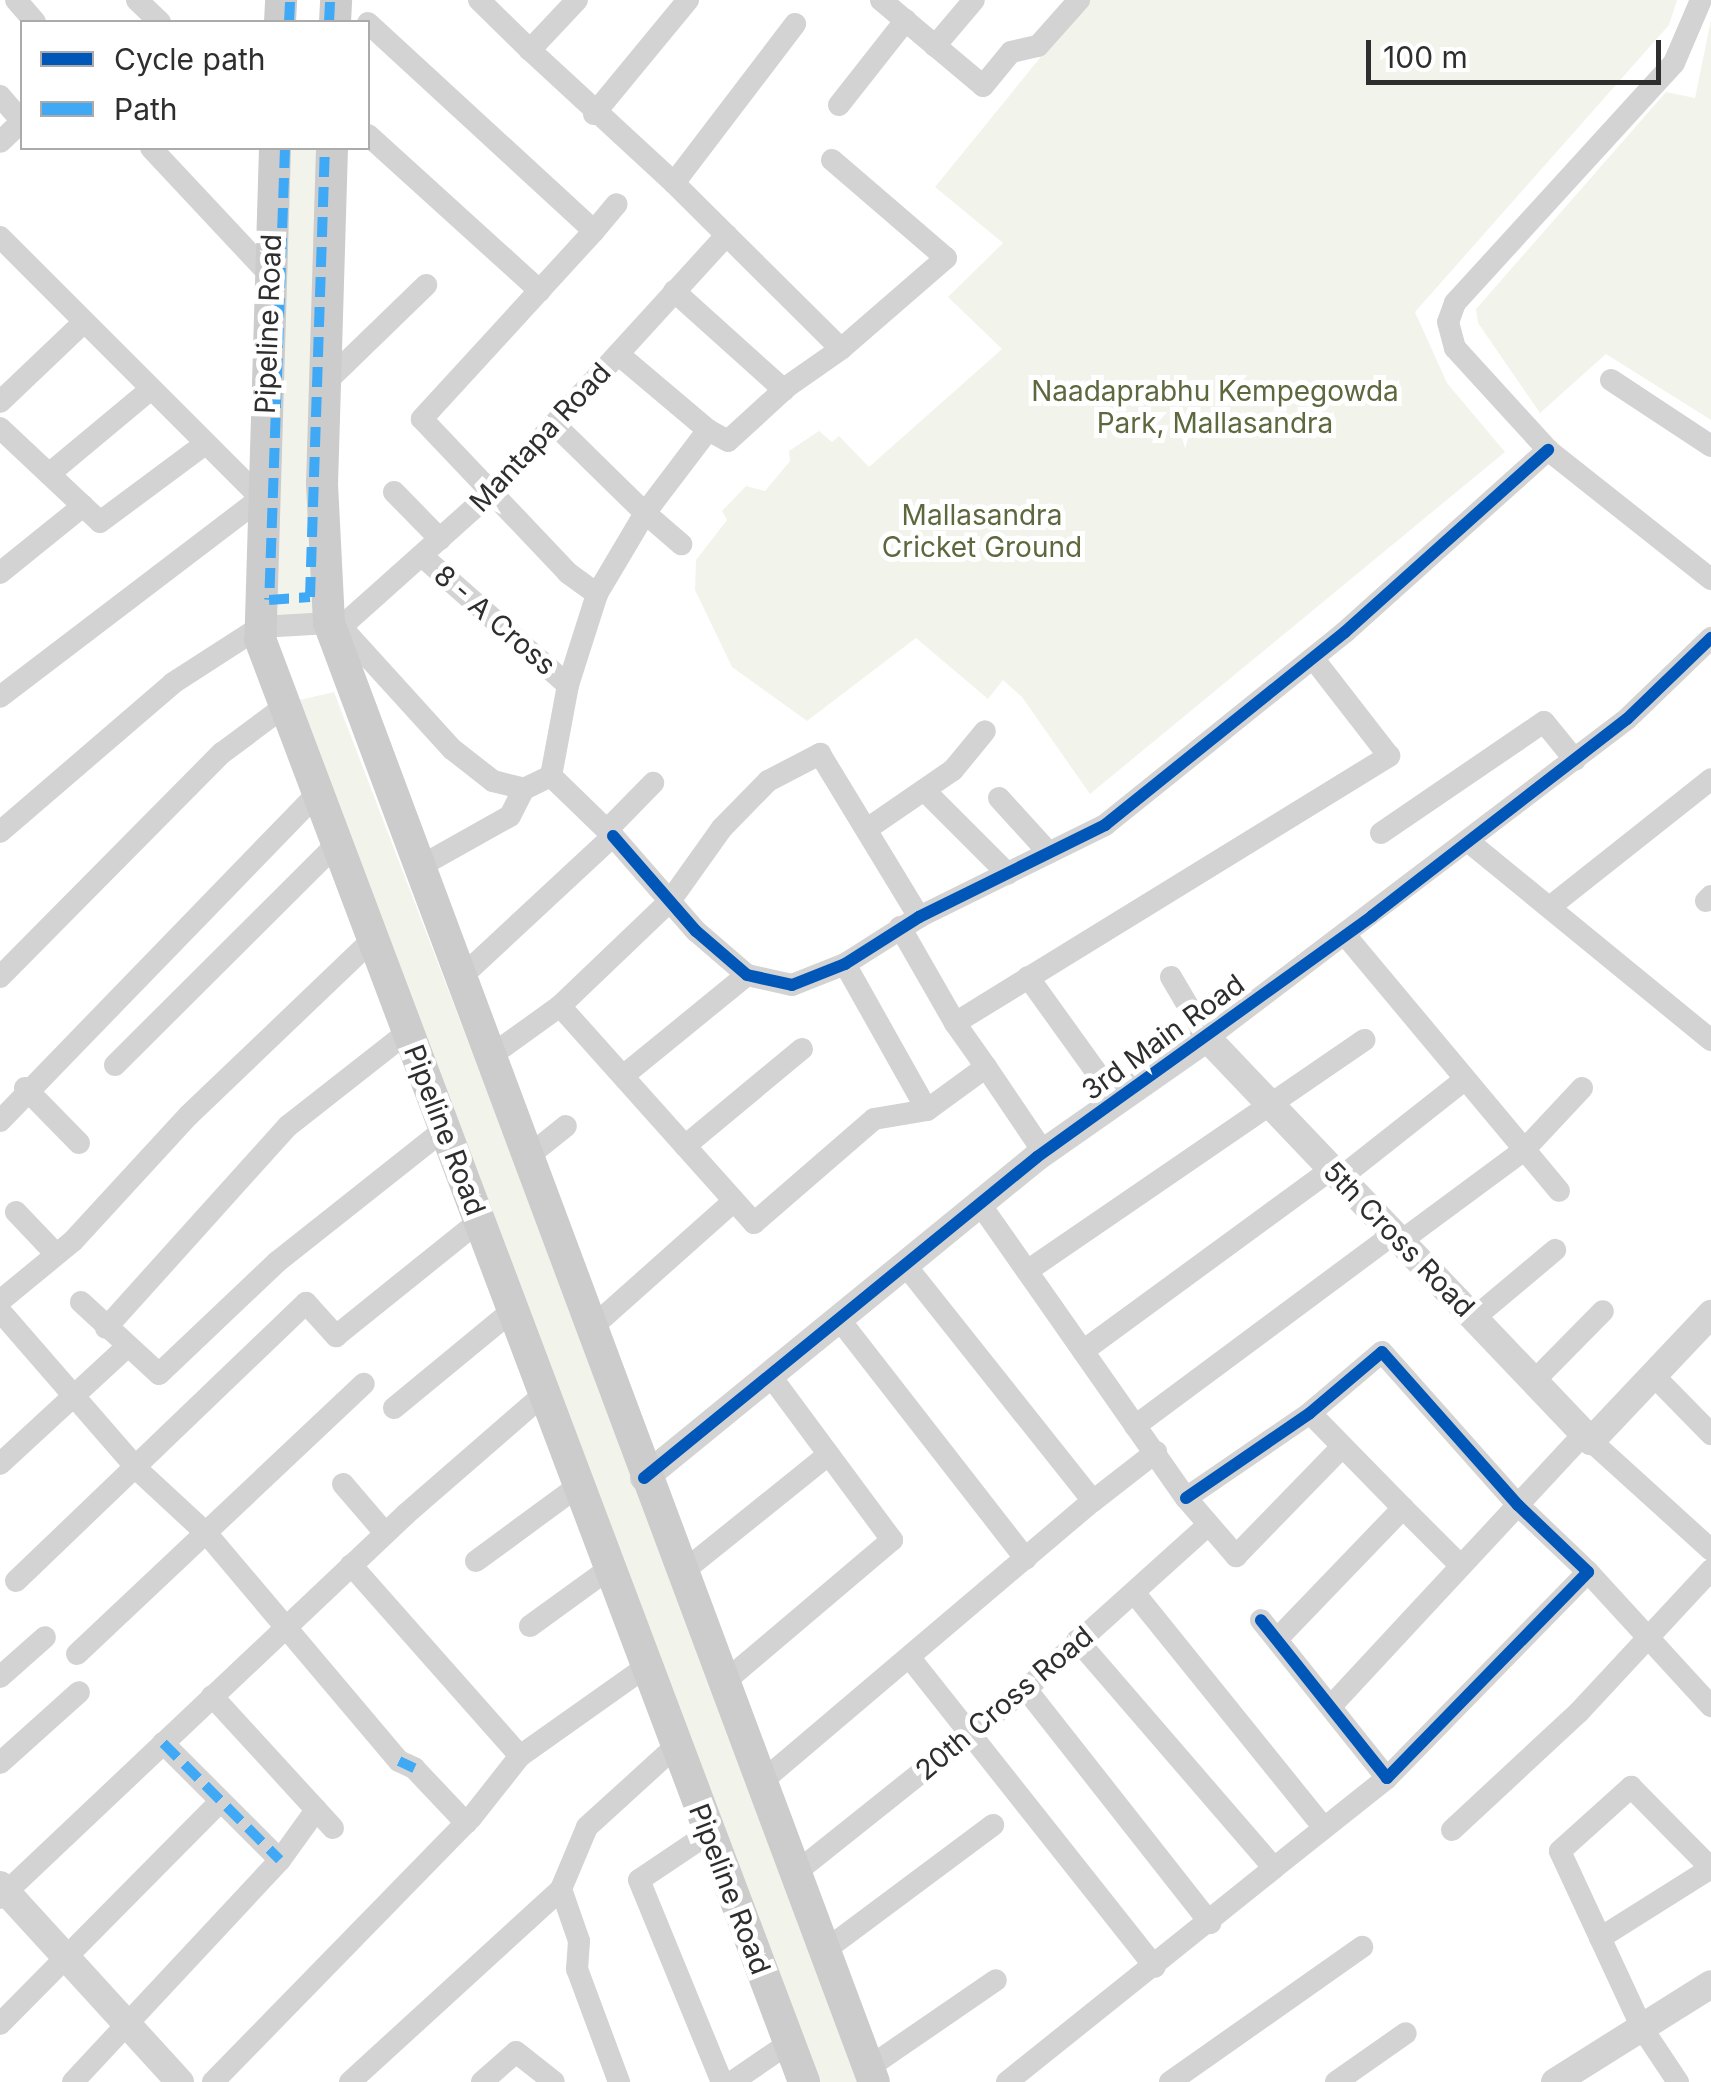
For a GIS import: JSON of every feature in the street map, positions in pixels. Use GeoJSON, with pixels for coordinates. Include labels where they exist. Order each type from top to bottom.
{"type":"FeatureCollection","features":[{"type":"Feature","properties":{"kind":"main road","name":"Pipeline Road"},"geometry":{"type":"LineString","coordinates":[[275,150],[260,627],[318,792],[804,2082]]}},
{"type":"Feature","properties":{"kind":"main road","name":"Pipeline Road"},"geometry":{"type":"LineString","coordinates":[[332,150],[325,383],[335,625],[589,1330],[871,2075]]}},
{"type":"Feature","properties":{"kind":"street"},"geometry":{"type":"LineString","coordinates":[[137,0],[158,20]]}},
{"type":"Feature","properties":{"kind":"street"},"geometry":{"type":"LineString","coordinates":[[339,0],[363,20]]}},
{"type":"Feature","properties":{"kind":"street"},"geometry":{"type":"LineString","coordinates":[[479,0],[594,114],[674,183],[842,349]]}},
{"type":"Feature","properties":{"kind":"street"},"geometry":{"type":"LineString","coordinates":[[530,50],[578,0]]}},
{"type":"Feature","properties":{"kind":"street"},"geometry":{"type":"LineString","coordinates":[[594,114],[688,0]]}},
{"type":"Feature","properties":{"kind":"street"},"geometry":{"type":"LineString","coordinates":[[881,0],[984,86],[1011,52],[1038,46],[1079,0]]}},
{"type":"Feature","properties":{"kind":"street"},"geometry":{"type":"LineString","coordinates":[[934,46],[974,0]]}},
{"type":"Feature","properties":{"kind":"street"},"geometry":{"type":"LineString","coordinates":[[1700,0],[1674,62],[1475,280],[1448,322],[1455,348],[1548,450],[1711,579]]}},
{"type":"Feature","properties":{"kind":"street"},"geometry":{"type":"LineString","coordinates":[[839,105],[906,20]]}},
{"type":"Feature","properties":{"kind":"street"},"geometry":{"type":"LineString","coordinates":[[674,183],[794,24]]}},
{"type":"Feature","properties":{"kind":"street"},"geometry":{"type":"LineString","coordinates":[[370,26],[594,232]]}},
{"type":"Feature","properties":{"kind":"street"},"geometry":{"type":"LineString","coordinates":[[0,96],[20,119]]}},
{"type":"Feature","properties":{"kind":"street"},"geometry":{"type":"LineString","coordinates":[[0,142],[20,123]]}},
{"type":"Feature","properties":{"kind":"street"},"geometry":{"type":"LineString","coordinates":[[370,137],[540,291]]}},
{"type":"Feature","properties":{"kind":"street"},"geometry":{"type":"LineString","coordinates":[[153,150],[270,275]]}},
{"type":"Feature","properties":{"kind":"street"},"geometry":{"type":"LineString","coordinates":[[618,354],[708,430],[728,441],[784,390],[842,349],[946,258],[832,160]]}},
{"type":"Feature","properties":{"kind":"street"},"geometry":{"type":"LineString","coordinates":[[597,594],[568,573],[422,418],[617,204]]}},
{"type":"Feature","properties":{"kind":"street","name":"Mantapa Road"},"geometry":{"type":"LineString","coordinates":[[335,625],[431,548],[492,492],[727,235]]}},
{"type":"Feature","properties":{"kind":"street"},"geometry":{"type":"LineString","coordinates":[[0,697],[262,498],[84,322],[5,253]]}},
{"type":"Feature","properties":{"kind":"street"},"geometry":{"type":"LineString","coordinates":[[325,383],[426,284]]}},
{"type":"Feature","properties":{"kind":"street"},"geometry":{"type":"LineString","coordinates":[[674,290],[784,390]]}},
{"type":"Feature","properties":{"kind":"street"},"geometry":{"type":"LineString","coordinates":[[0,402],[84,322]]}},
{"type":"Feature","properties":{"kind":"street"},"geometry":{"type":"LineString","coordinates":[[1611,380],[1711,446]]}},
{"type":"Feature","properties":{"kind":"street"},"geometry":{"type":"LineString","coordinates":[[49,474],[150,389]]}},
{"type":"Feature","properties":{"kind":"street"},"geometry":{"type":"LineString","coordinates":[[554,424],[681,544]]}},
{"type":"Feature","properties":{"kind":"street"},"geometry":{"type":"LineString","coordinates":[[552,776],[568,685],[597,594],[645,513],[708,430]]}},
{"type":"Feature","properties":{"kind":"street"},"geometry":{"type":"LineString","coordinates":[[5,440],[49,474],[100,522],[205,444]]}},
{"type":"Feature","properties":{"kind":"street"},"geometry":{"type":"LineString","coordinates":[[552,776],[610,833],[670,901],[747,975],[792,984],[845,964],[909,922],[1105,825],[1313,658],[1548,450]]}},
{"type":"Feature","properties":{"kind":"street","name":"8 - A Cross"},"geometry":{"type":"LineString","coordinates":[[394,492],[431,548],[568,685]]}},
{"type":"Feature","properties":{"kind":"street"},"geometry":{"type":"LineString","coordinates":[[0,573],[83,506]]}},
{"type":"Feature","properties":{"kind":"street"},"geometry":{"type":"LineString","coordinates":[[0,832],[173,683],[260,627],[335,625],[452,750],[494,781],[524,790]]}},
{"type":"Feature","properties":{"kind":"street","name":"3rd Main Road"},"geometry":{"type":"LineString","coordinates":[[644,1478],[1044,1152],[1346,936],[1575,760],[1711,638]]}},
{"type":"Feature","properties":{"kind":"street"},"geometry":{"type":"LineString","coordinates":[[955,1023],[1389,756],[1313,658]]}},
{"type":"Feature","properties":{"kind":"street"},"geometry":{"type":"LineString","coordinates":[[0,976],[222,754],[286,706]]}},
{"type":"Feature","properties":{"kind":"street"},"geometry":{"type":"LineString","coordinates":[[1381,833],[1544,722],[1575,760]]}},
{"type":"Feature","properties":{"kind":"street"},"geometry":{"type":"LineString","coordinates":[[867,829],[953,770],[985,731]]}},
{"type":"Feature","properties":{"kind":"street"},"geometry":{"type":"LineString","coordinates":[[489,1058],[560,1006],[670,901],[722,828],[768,781],[820,754],[867,829],[955,1023],[1044,1152]]}},
{"type":"Feature","properties":{"kind":"street"},"geometry":{"type":"LineString","coordinates":[[419,867],[510,816],[524,790],[552,776]]}},
{"type":"Feature","properties":{"kind":"street"},"geometry":{"type":"LineString","coordinates":[[1551,906],[1711,780]]}},
{"type":"Feature","properties":{"kind":"street"},"geometry":{"type":"LineString","coordinates":[[460,978],[610,833],[654,783]]}},
{"type":"Feature","properties":{"kind":"street"},"geometry":{"type":"LineString","coordinates":[[924,791],[1008,874]]}},
{"type":"Feature","properties":{"kind":"street"},"geometry":{"type":"LineString","coordinates":[[0,1121],[25,1088],[318,792]]}},
{"type":"Feature","properties":{"kind":"street"},"geometry":{"type":"LineString","coordinates":[[999,798],[1048,853]]}},
{"type":"Feature","properties":{"kind":"street"},"geometry":{"type":"LineString","coordinates":[[1469,842],[1711,1040]]}},
{"type":"Feature","properties":{"kind":"street"},"geometry":{"type":"LineString","coordinates":[[115,1066],[338,844]]}},
{"type":"Feature","properties":{"kind":"street"},"geometry":{"type":"LineString","coordinates":[[1346,936],[1559,1191]]}},
{"type":"Feature","properties":{"kind":"street"},"geometry":{"type":"LineString","coordinates":[[0,1301],[54,1251],[73,1241],[189,1115],[373,939]]}},
{"type":"Feature","properties":{"kind":"street"},"geometry":{"type":"LineString","coordinates":[[845,964],[927,1110]]}},
{"type":"Feature","properties":{"kind":"street"},"geometry":{"type":"LineString","coordinates":[[622,1076],[747,975]]}},
{"type":"Feature","properties":{"kind":"street"},"geometry":{"type":"LineString","coordinates":[[1028,976],[1117,1101]]}},
{"type":"Feature","properties":{"kind":"street"},"geometry":{"type":"LineString","coordinates":[[1171,977],[1207,1038]]}},
{"type":"Feature","properties":{"kind":"street"},"geometry":{"type":"LineString","coordinates":[[560,1006],[754,1223],[874,1119],[927,1110],[986,1067]]}},
{"type":"Feature","properties":{"kind":"street"},"geometry":{"type":"LineString","coordinates":[[106,1328],[288,1126],[408,1032]]}},
{"type":"Feature","properties":{"kind":"street","name":"5th Cross Road"},"geometry":{"type":"LineString","coordinates":[[1207,1038],[1587,1437]]}},
{"type":"Feature","properties":{"kind":"street"},"geometry":{"type":"LineString","coordinates":[[1028,1270],[1364,1040]]}},
{"type":"Feature","properties":{"kind":"street"},"geometry":{"type":"LineString","coordinates":[[685,1146],[802,1049]]}},
{"type":"Feature","properties":{"kind":"street"},"geometry":{"type":"LineString","coordinates":[[1083,1351],[1464,1080]]}},
{"type":"Feature","properties":{"kind":"street"},"geometry":{"type":"LineString","coordinates":[[25,1088],[80,1143]]}},
{"type":"Feature","properties":{"kind":"street"},"geometry":{"type":"LineString","coordinates":[[1136,1426],[1524,1150],[1582,1088]]}},
{"type":"Feature","properties":{"kind":"street"},"geometry":{"type":"LineString","coordinates":[[526,1158],[566,1126]]}},
{"type":"Feature","properties":{"kind":"street"},"geometry":{"type":"LineString","coordinates":[[81,1302],[159,1374],[277,1262],[445,1130]]}},
{"type":"Feature","properties":{"kind":"street"},"geometry":{"type":"LineString","coordinates":[[589,1330],[734,1201]]}},
{"type":"Feature","properties":{"kind":"street"},"geometry":{"type":"LineString","coordinates":[[980,1204],[1186,1498],[1236,1556],[1342,1447]]}},
{"type":"Feature","properties":{"kind":"street"},"geometry":{"type":"LineString","coordinates":[[16,1212],[54,1251]]}},
{"type":"Feature","properties":{"kind":"street"},"geometry":{"type":"LineString","coordinates":[[16,1582],[139,1470],[306,1303],[336,1336],[479,1221]]}},
{"type":"Feature","properties":{"kind":"street"},"geometry":{"type":"LineString","coordinates":[[1474,1318],[1555,1250]]}},
{"type":"Feature","properties":{"kind":"street"},"geometry":{"type":"LineString","coordinates":[[905,1265],[1093,1500]]}},
{"type":"Feature","properties":{"kind":"street"},"geometry":{"type":"LineString","coordinates":[[394,1408],[513,1310]]}},
{"type":"Feature","properties":{"kind":"street"},"geometry":{"type":"LineString","coordinates":[[0,1311],[139,1470],[207,1534],[281,1630],[399,1761],[414,1768],[466,1823]]}},
{"type":"Feature","properties":{"kind":"street"},"geometry":{"type":"LineString","coordinates":[[1534,1381],[1603,1311]]}},
{"type":"Feature","properties":{"kind":"street"},"geometry":{"type":"LineString","coordinates":[[1332,1705],[1518,1505],[1711,1315]]}},
{"type":"Feature","properties":{"kind":"street"},"geometry":{"type":"LineString","coordinates":[[839,1319],[1026,1559]]}},
{"type":"Feature","properties":{"kind":"street"},"geometry":{"type":"LineString","coordinates":[[0,1464],[127,1347]]}},
{"type":"Feature","properties":{"kind":"street"},"geometry":{"type":"LineString","coordinates":[[1186,1498],[1310,1413],[1382,1352],[1518,1505],[1588,1572],[1711,1706]]}},
{"type":"Feature","properties":{"kind":"street"},"geometry":{"type":"LineString","coordinates":[[722,1684],[892,1540],[770,1376]]}},
{"type":"Feature","properties":{"kind":"street"},"geometry":{"type":"LineString","coordinates":[[1653,1376],[1711,1434]]}},
{"type":"Feature","properties":{"kind":"street"},"geometry":{"type":"LineString","coordinates":[[78,1654],[364,1384]]}},
{"type":"Feature","properties":{"kind":"street"},"geometry":{"type":"LineString","coordinates":[[180,2082],[2,1891],[351,1565],[544,1394]]}},
{"type":"Feature","properties":{"kind":"street"},"geometry":{"type":"LineString","coordinates":[[1310,1413],[1462,1566]]}},
{"type":"Feature","properties":{"kind":"street"},"geometry":{"type":"LineString","coordinates":[[1587,1437],[1711,1550]]}},
{"type":"Feature","properties":{"kind":"street"},"geometry":{"type":"LineString","coordinates":[[760,1783],[1093,1500],[1156,1452]]}},
{"type":"Feature","properties":{"kind":"street"},"geometry":{"type":"LineString","coordinates":[[680,1574],[828,1454]]}},
{"type":"Feature","properties":{"kind":"street"},"geometry":{"type":"LineString","coordinates":[[343,1484],[386,1533]]}},
{"type":"Feature","properties":{"kind":"street"},"geometry":{"type":"LineString","coordinates":[[476,1561],[578,1486]]}},
{"type":"Feature","properties":{"kind":"street"},"geometry":{"type":"LineString","coordinates":[[1277,1639],[1404,1508]]}},
{"type":"Feature","properties":{"kind":"street","name":"20th Cross Road"},"geometry":{"type":"LineString","coordinates":[[794,1874],[1026,1689],[1077,1640],[1136,1595],[1208,1525]]}},
{"type":"Feature","properties":{"kind":"street"},"geometry":{"type":"LineString","coordinates":[[351,1565],[520,1756]]}},
{"type":"Feature","properties":{"kind":"street"},"geometry":{"type":"LineString","coordinates":[[530,1626],[610,1568]]}},
{"type":"Feature","properties":{"kind":"street"},"geometry":{"type":"LineString","coordinates":[[1452,1830],[1650,1639],[1711,1570]]}},
{"type":"Feature","properties":{"kind":"street"},"geometry":{"type":"LineString","coordinates":[[1007,2082],[1387,1778],[1588,1572]]}},
{"type":"Feature","properties":{"kind":"street"},"geometry":{"type":"LineString","coordinates":[[1136,1595],[1323,1827]]}},
{"type":"Feature","properties":{"kind":"street"},"geometry":{"type":"LineString","coordinates":[[1261,1620],[1387,1778]]}},
{"type":"Feature","properties":{"kind":"street"},"geometry":{"type":"LineString","coordinates":[[0,1677],[45,1637]]}},
{"type":"Feature","properties":{"kind":"street"},"geometry":{"type":"LineString","coordinates":[[1077,1640],[1274,1868]]}},
{"type":"Feature","properties":{"kind":"street"},"geometry":{"type":"LineString","coordinates":[[910,1658],[1155,1967]]}},
{"type":"Feature","properties":{"kind":"street"},"geometry":{"type":"LineString","coordinates":[[213,2082],[466,1823],[520,1756],[647,1666]]}},
{"type":"Feature","properties":{"kind":"street"},"geometry":{"type":"LineString","coordinates":[[1026,1689],[1210,1923]]}},
{"type":"Feature","properties":{"kind":"street"},"geometry":{"type":"LineString","coordinates":[[0,1763],[79,1692]]}},
{"type":"Feature","properties":{"kind":"street"},"geometry":{"type":"LineString","coordinates":[[212,1696],[332,1828]]}},
{"type":"Feature","properties":{"kind":"street"},"geometry":{"type":"LineString","coordinates":[[163,1743],[280,1860]]}},
{"type":"Feature","properties":{"kind":"street"},"geometry":{"type":"LineString","coordinates":[[350,2082],[561,1889],[587,1826],[676,1746]]}},
{"type":"Feature","properties":{"kind":"street"},"geometry":{"type":"LineString","coordinates":[[1600,1938],[1711,1868],[1631,1786],[1560,1851],[1600,1938],[1642,2028],[1678,2082]]}},
{"type":"Feature","properties":{"kind":"street"},"geometry":{"type":"LineString","coordinates":[[0,2024],[219,1802]]}},
{"type":"Feature","properties":{"kind":"street"},"geometry":{"type":"LineString","coordinates":[[73,2082],[130,2027],[280,1860],[316,1810]]}},
{"type":"Feature","properties":{"kind":"street"},"geometry":{"type":"LineString","coordinates":[[824,1951],[993,1826]]}},
{"type":"Feature","properties":{"kind":"street"},"geometry":{"type":"LineString","coordinates":[[709,1833],[639,1880],[722,2082]]}},
{"type":"Feature","properties":{"kind":"street"},"geometry":{"type":"LineString","coordinates":[[561,1889],[578,1941],[577,1969],[619,2082]]}},
{"type":"Feature","properties":{"kind":"street"},"geometry":{"type":"LineString","coordinates":[[1170,2082],[1362,1947]]}},
{"type":"Feature","properties":{"kind":"street"},"geometry":{"type":"LineString","coordinates":[[871,2075],[996,1980]]}},
{"type":"Feature","properties":{"kind":"street"},"geometry":{"type":"LineString","coordinates":[[1555,2082],[1711,1984]]}},
{"type":"Feature","properties":{"kind":"street"},"geometry":{"type":"LineString","coordinates":[[1336,2082],[1406,2033]]}},
{"type":"Feature","properties":{"kind":"street"},"geometry":{"type":"LineString","coordinates":[[732,2082],[788,2043]]}},
{"type":"Feature","properties":{"kind":"street"},"geometry":{"type":"LineString","coordinates":[[482,2082],[516,2052],[554,2082]]}},
{"type":"Feature","properties":{"kind":"green space","name":"Naadaprabhu Kempegowda Park, Mallasandra"},"geometry":{"type":"Polygon","coordinates":[[[1087,0],[1677,0],[1669,25],[1415,312],[1447,383],[1505,452],[1090,794],[1022,697],[1003,680],[988,699],[916,638],[807,721],[732,667],[695,590],[696,560],[727,520],[722,511],[746,486],[765,491],[790,461],[789,451],[819,431],[832,442],[839,436],[869,467],[1002,349],[948,297],[1003,243],[935,187],[1087,0]]]}},
{"type":"Feature","properties":{"kind":"green space"},"geometry":{"type":"Polygon","coordinates":[[[1711,20],[1711,420],[1606,354],[1540,413],[1478,323],[1476,309],[1666,92],[1695,98],[1711,20]]]}},
{"type":"Feature","properties":{"kind":"green space"},"geometry":{"type":"Polygon","coordinates":[[[282,150],[320,150],[315,614],[266,620],[282,150]]]}},
{"type":"Feature","properties":{"kind":"green space"},"geometry":{"type":"Polygon","coordinates":[[[334,692],[867,2082],[810,2082],[295,701],[334,692]]]}},
{"type":"Feature","properties":{"kind":"marked path"},"geometry":{"type":"LineString","coordinates":[[289,20],[290,0]]}},
{"type":"Feature","properties":{"kind":"marked path"},"geometry":{"type":"LineString","coordinates":[[329,20],[330,0]]}},
{"type":"Feature","properties":{"kind":"marked path"},"geometry":{"type":"LineString","coordinates":[[285,150],[269,600],[310,597],[325,150]]}},
{"type":"Feature","properties":{"kind":"marked path"},"geometry":{"type":"LineString","coordinates":[[163,1743],[280,1860]]}},
{"type":"Feature","properties":{"kind":"marked path"},"geometry":{"type":"LineString","coordinates":[[399,1761],[414,1768]]}},
{"type":"Feature","properties":{"kind":"cycle path"},"geometry":{"type":"LineString","coordinates":[[613,836],[696,931],[747,975],[792,985],[845,964],[919,917],[1105,825],[1345,632],[1548,450]]}},
{"type":"Feature","properties":{"kind":"cycle path"},"geometry":{"type":"LineString","coordinates":[[644,1478],[1037,1157],[1372,916],[1627,719],[1711,638]]}},
{"type":"Feature","properties":{"kind":"cycle path"},"geometry":{"type":"LineString","coordinates":[[1186,1498],[1310,1413],[1382,1352],[1518,1505],[1588,1572],[1387,1778],[1261,1620]]}},
{"type":"Feature","properties":{"kind":"park label","name":"Mallasandra Cricket Ground"},"geometry":{"type":"Point","coordinates":[982,531]}}]}
